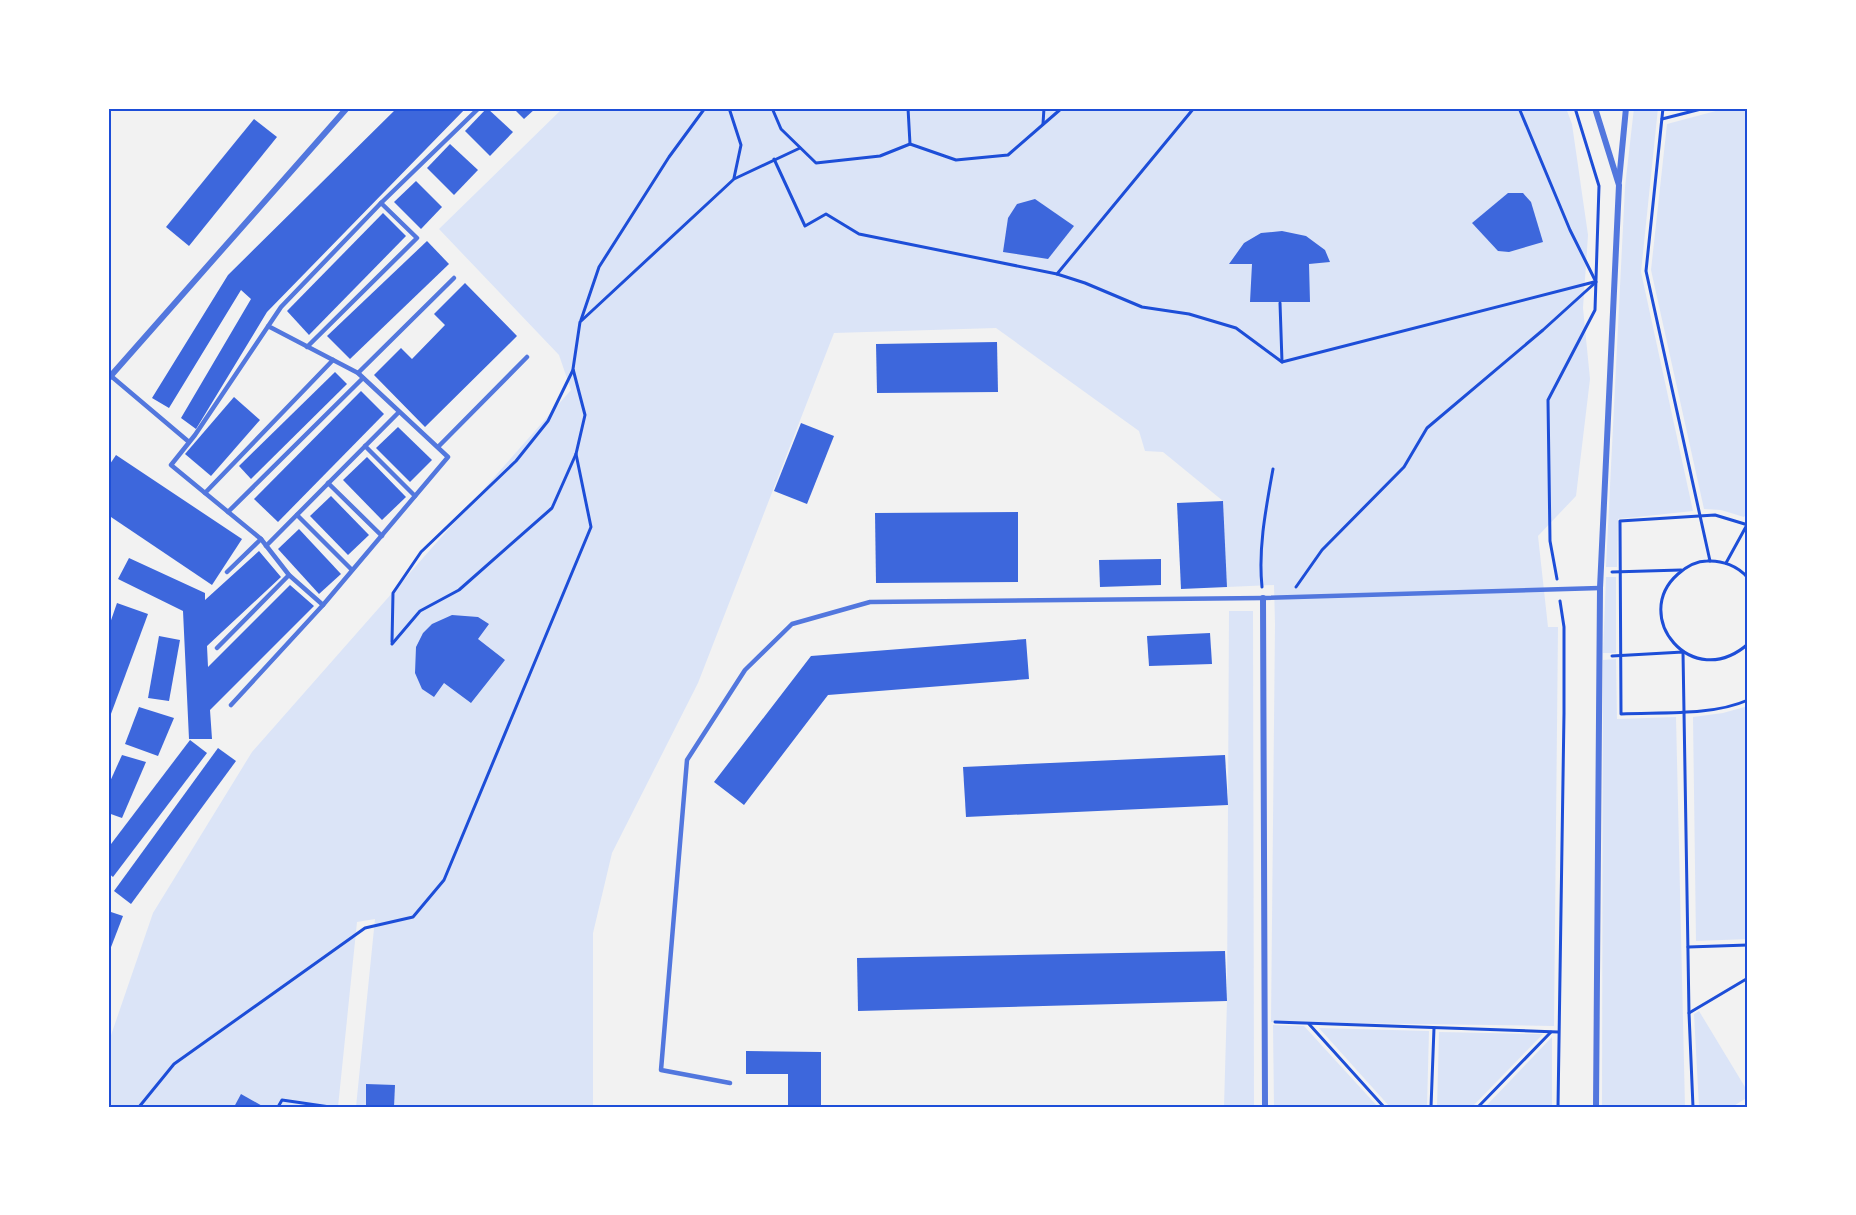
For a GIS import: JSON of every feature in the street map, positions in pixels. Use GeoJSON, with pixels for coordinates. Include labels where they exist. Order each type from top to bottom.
{"type":"FeatureCollection","features":[{"type":"Feature","properties":{"kind":"street"},"geometry":{"type":"LineString","coordinates":[[109,377],[347,108]]}},
{"type":"Feature","properties":{"kind":"street"},"geometry":{"type":"LineString","coordinates":[[1595,108],[1619,184]]}},
{"type":"Feature","properties":{"kind":"street"},"geometry":{"type":"LineString","coordinates":[[1596,1107],[1600,588],[1619,184],[1626,108]]}},
{"type":"Feature","properties":{"kind":"street"},"geometry":{"type":"LineString","coordinates":[[1263,598],[1265,1107]]}},
{"type":"Feature","properties":{"kind":"lane"},"geometry":{"type":"LineString","coordinates":[[323,605],[289,574],[261,539],[171,465],[281,307],[381,203],[479,108]]}},
{"type":"Feature","properties":{"kind":"lane"},"geometry":{"type":"LineString","coordinates":[[307,347],[417,238],[381,203]]}},
{"type":"Feature","properties":{"kind":"lane"},"geometry":{"type":"LineString","coordinates":[[358,373],[454,278]]}},
{"type":"Feature","properties":{"kind":"lane"},"geometry":{"type":"LineString","coordinates":[[231,705],[323,605],[448,457],[358,373],[268,326]]}},
{"type":"Feature","properties":{"kind":"lane"},"geometry":{"type":"LineString","coordinates":[[438,447],[527,357]]}},
{"type":"Feature","properties":{"kind":"lane"},"geometry":{"type":"LineString","coordinates":[[205,493],[333,360]]}},
{"type":"Feature","properties":{"kind":"lane"},"geometry":{"type":"LineString","coordinates":[[109,377],[189,442]]}},
{"type":"Feature","properties":{"kind":"lane"},"geometry":{"type":"LineString","coordinates":[[228,512],[363,378]]}},
{"type":"Feature","properties":{"kind":"lane"},"geometry":{"type":"LineString","coordinates":[[266,546],[399,412]]}},
{"type":"Feature","properties":{"kind":"lane"},"geometry":{"type":"LineString","coordinates":[[365,446],[416,496]]}},
{"type":"Feature","properties":{"kind":"lane"},"geometry":{"type":"LineString","coordinates":[[328,483],[382,536]]}},
{"type":"Feature","properties":{"kind":"lane"},"geometry":{"type":"LineString","coordinates":[[297,514],[352,570]]}},
{"type":"Feature","properties":{"kind":"lane"},"geometry":{"type":"LineString","coordinates":[[227,572],[261,539]]}},
{"type":"Feature","properties":{"kind":"lane"},"geometry":{"type":"LineString","coordinates":[[217,648],[289,574]]}},
{"type":"Feature","properties":{"kind":"lane"},"geometry":{"type":"LineString","coordinates":[[730,1083],[661,1070],[687,760],[745,670],[792,624],[870,602],[1263,598],[1600,588]]}},
{"type":"Feature","properties":{"kind":"path"},"geometry":{"type":"LineString","coordinates":[[573,369],[585,415],[576,454],[552,508],[459,590],[420,611],[392,644],[393,593],[421,552],[516,461],[548,421],[573,369],[580,322],[599,267],[669,157],[705,108]]}},
{"type":"Feature","properties":{"kind":"path"},"geometry":{"type":"LineString","coordinates":[[729,108],[741,145],[734,179]]}},
{"type":"Feature","properties":{"kind":"path"},"geometry":{"type":"LineString","coordinates":[[772,108],[781,129],[816,163],[880,156],[910,144],[956,160],[1008,155],[1062,108]]}},
{"type":"Feature","properties":{"kind":"path"},"geometry":{"type":"LineString","coordinates":[[908,108],[910,144]]}},
{"type":"Feature","properties":{"kind":"path"},"geometry":{"type":"LineString","coordinates":[[1043,125],[1044,108]]}},
{"type":"Feature","properties":{"kind":"path"},"geometry":{"type":"LineString","coordinates":[[1056,274],[1194,108]]}},
{"type":"Feature","properties":{"kind":"path"},"geometry":{"type":"LineString","coordinates":[[1519,108],[1570,230],[1596,282]]}},
{"type":"Feature","properties":{"kind":"path"},"geometry":{"type":"LineString","coordinates":[[1558,1107],[1564,627],[1550,541],[1548,400],[1595,310],[1599,186],[1575,108]]}},
{"type":"Feature","properties":{"kind":"path"},"geometry":{"type":"LineString","coordinates":[[1662,108],[1646,271],[1710,561]]}},
{"type":"Feature","properties":{"kind":"path"},"geometry":{"type":"LineString","coordinates":[[1662,119],[1705,108]]}},
{"type":"Feature","properties":{"kind":"path"},"geometry":{"type":"LineString","coordinates":[[580,322],[734,179],[800,148]]}},
{"type":"Feature","properties":{"kind":"path"},"geometry":{"type":"LineString","coordinates":[[774,159],[805,226],[826,214],[859,234],[1056,274],[1085,283],[1142,307],[1190,314],[1236,328],[1282,362]]}},
{"type":"Feature","properties":{"kind":"path"},"geometry":{"type":"LineString","coordinates":[[1282,362],[1596,282]]}},
{"type":"Feature","properties":{"kind":"path"},"geometry":{"type":"LineString","coordinates":[[1289,597],[1322,550],[1404,467],[1426,428],[1543,330],[1596,282]]}},
{"type":"Feature","properties":{"kind":"path"},"geometry":{"type":"LineString","coordinates":[[1280,303],[1282,362]]}},
{"type":"Feature","properties":{"kind":"path"},"geometry":{"type":"LineString","coordinates":[[139,1107],[174,1064],[365,928],[413,917],[444,880],[591,527],[576,454]]}},
{"type":"Feature","properties":{"kind":"path"},"geometry":{"type":"LineString","coordinates":[[1263,598],[1260,563],[1273,469]]}},
{"type":"Feature","properties":{"kind":"path"},"geometry":{"type":"LineString","coordinates":[[1726,563],[1748,524],[1715,515],[1620,521],[1621,714],[1725,708],[1748,700]]}},
{"type":"Feature","properties":{"kind":"path"},"geometry":{"type":"LineString","coordinates":[[1748,578],[1726,563],[1710,561],[1692,564],[1682,570],[1667,586],[1661,608],[1665,630],[1670,639],[1683,652],[1697,659],[1719,660],[1730,657],[1748,644]]}},
{"type":"Feature","properties":{"kind":"path"},"geometry":{"type":"LineString","coordinates":[[1601,571],[1682,570]]}},
{"type":"Feature","properties":{"kind":"path"},"geometry":{"type":"LineString","coordinates":[[1599,655],[1683,652]]}},
{"type":"Feature","properties":{"kind":"path"},"geometry":{"type":"LineString","coordinates":[[1683,652],[1689,1013],[1693,1107]]}},
{"type":"Feature","properties":{"kind":"path"},"geometry":{"type":"LineString","coordinates":[[1688,947],[1748,945]]}},
{"type":"Feature","properties":{"kind":"path"},"geometry":{"type":"LineString","coordinates":[[1689,1013],[1748,978]]}},
{"type":"Feature","properties":{"kind":"path"},"geometry":{"type":"LineString","coordinates":[[1270,1022],[1558,1032]]}},
{"type":"Feature","properties":{"kind":"path"},"geometry":{"type":"LineString","coordinates":[[1309,1024],[1384,1107]]}},
{"type":"Feature","properties":{"kind":"path"},"geometry":{"type":"LineString","coordinates":[[1431,1107],[1434,1028]]}},
{"type":"Feature","properties":{"kind":"path"},"geometry":{"type":"LineString","coordinates":[[1478,1107],[1551,1032]]}},
{"type":"Feature","properties":{"kind":"path"},"geometry":{"type":"LineString","coordinates":[[278,1107],[282,1100],[330,1107]]}},
{"type":"Feature","properties":{"kind":"shaded area"},"geometry":{"type":"Polygon","coordinates":[[[563,108],[1566,108],[1572,124],[1588,235],[1583,308],[1590,379],[1576,496],[1538,536],[1548,627],[1558,627],[1554,1026],[1271,1022],[1274,585],[1227,587],[1223,501],[1163,452],[1145,451],[1139,431],[996,328],[834,333],[698,683],[612,853],[593,933],[593,1107],[356,1107],[375,919],[357,922],[338,1107],[108,1107],[108,1044],[153,913],[252,752],[571,390],[559,355],[439,229],[563,108]]]}},
{"type":"Feature","properties":{"kind":"shaded area"},"geometry":{"type":"Polygon","coordinates":[[[1634,108],[1658,108],[1641,272],[1693,511],[1618,519],[1617,567],[1606,567],[1625,187],[1634,108]]]}},
{"type":"Feature","properties":{"kind":"shaded area"},"geometry":{"type":"Polygon","coordinates":[[[1727,108],[1748,108],[1748,511],[1744,517],[1721,510],[1704,509],[1651,270],[1667,124],[1727,108]]]}},
{"type":"Feature","properties":{"kind":"shaded area"},"geometry":{"type":"Polygon","coordinates":[[[1606,577],[1616,577],[1616,653],[1603,653],[1606,577]]]}},
{"type":"Feature","properties":{"kind":"shaded area"},"geometry":{"type":"Polygon","coordinates":[[[1229,611],[1253,611],[1254,1107],[1224,1107],[1227,1001],[1229,611]]]}},
{"type":"Feature","properties":{"kind":"shaded area"},"geometry":{"type":"Polygon","coordinates":[[[1616,659],[1617,719],[1676,717],[1685,1107],[1602,1107],[1603,660],[1616,659]]]}},
{"type":"Feature","properties":{"kind":"shaded area"},"geometry":{"type":"Polygon","coordinates":[[[1748,706],[1748,939],[1696,941],[1693,717],[1723,713],[1748,706]]]}},
{"type":"Feature","properties":{"kind":"shaded area"},"geometry":{"type":"Polygon","coordinates":[[[1699,1011],[1748,1092],[1748,1097],[1732,1107],[1699,1107],[1694,1014],[1699,1011]]]}},
{"type":"Feature","properties":{"kind":"shaded area"},"geometry":{"type":"Polygon","coordinates":[[[1273,1025],[1304,1026],[1378,1107],[1274,1107],[1273,1025]]]}},
{"type":"Feature","properties":{"kind":"shaded area"},"geometry":{"type":"Polygon","coordinates":[[[1319,1028],[1429,1031],[1427,1107],[1390,1107],[1319,1028]]]}},
{"type":"Feature","properties":{"kind":"shaded area"},"geometry":{"type":"Polygon","coordinates":[[[1439,1032],[1543,1034],[1472,1107],[1437,1107],[1439,1032]]]}},
{"type":"Feature","properties":{"kind":"shaded area"},"geometry":{"type":"Polygon","coordinates":[[[1552,1037],[1552,1107],[1485,1107],[1552,1037]]]}},
{"type":"Feature","properties":{"kind":"building"},"geometry":{"type":"Polygon","coordinates":[[[397,108],[466,108],[267,312],[196,429],[181,418],[251,299],[241,290],[169,408],[152,398],[228,275],[397,108]]]}},
{"type":"Feature","properties":{"kind":"building"},"geometry":{"type":"Polygon","coordinates":[[[487,108],[513,132],[490,156],[465,131],[487,108]]]}},
{"type":"Feature","properties":{"kind":"building"},"geometry":{"type":"Polygon","coordinates":[[[513,108],[536,108],[524,119],[513,108]]]}},
{"type":"Feature","properties":{"kind":"building"},"geometry":{"type":"Polygon","coordinates":[[[254,119],[277,137],[189,246],[166,227],[254,119]]]}},
{"type":"Feature","properties":{"kind":"building"},"geometry":{"type":"Polygon","coordinates":[[[450,144],[478,170],[454,195],[427,168],[450,144]]]}},
{"type":"Feature","properties":{"kind":"building"},"geometry":{"type":"Polygon","coordinates":[[[416,181],[442,207],[421,229],[394,202],[416,181]]]}},
{"type":"Feature","properties":{"kind":"building"},"geometry":{"type":"Polygon","coordinates":[[[1508,193],[1523,193],[1531,202],[1543,242],[1509,252],[1498,251],[1472,223],[1508,193]]]}},
{"type":"Feature","properties":{"kind":"building"},"geometry":{"type":"Polygon","coordinates":[[[1035,199],[1074,226],[1048,259],[1003,252],[1008,218],[1017,204],[1035,199]]]}},
{"type":"Feature","properties":{"kind":"building"},"geometry":{"type":"Polygon","coordinates":[[[383,213],[406,236],[309,335],[287,311],[383,213]]]}},
{"type":"Feature","properties":{"kind":"building"},"geometry":{"type":"Polygon","coordinates":[[[1282,231],[1306,236],[1325,250],[1330,262],[1309,264],[1310,302],[1250,302],[1252,264],[1229,264],[1244,243],[1261,233],[1282,231]]]}},
{"type":"Feature","properties":{"kind":"building"},"geometry":{"type":"Polygon","coordinates":[[[427,241],[449,264],[350,359],[327,336],[427,241]]]}},
{"type":"Feature","properties":{"kind":"building"},"geometry":{"type":"Polygon","coordinates":[[[465,283],[517,336],[425,427],[374,375],[401,348],[412,359],[445,325],[434,314],[465,283]]]}},
{"type":"Feature","properties":{"kind":"building"},"geometry":{"type":"Polygon","coordinates":[[[997,342],[998,392],[877,393],[876,344],[997,342]]]}},
{"type":"Feature","properties":{"kind":"building"},"geometry":{"type":"Polygon","coordinates":[[[335,372],[347,384],[251,479],[239,466],[335,372]]]}},
{"type":"Feature","properties":{"kind":"building"},"geometry":{"type":"Polygon","coordinates":[[[361,391],[384,414],[278,522],[254,499],[361,391]]]}},
{"type":"Feature","properties":{"kind":"building"},"geometry":{"type":"Polygon","coordinates":[[[234,397],[260,420],[211,476],[185,454],[234,397]]]}},
{"type":"Feature","properties":{"kind":"building"},"geometry":{"type":"Polygon","coordinates":[[[801,423],[834,436],[807,504],[774,491],[801,423]]]}},
{"type":"Feature","properties":{"kind":"building"},"geometry":{"type":"Polygon","coordinates":[[[398,427],[432,460],[410,482],[376,448],[398,427]]]}},
{"type":"Feature","properties":{"kind":"building"},"geometry":{"type":"Polygon","coordinates":[[[116,455],[242,539],[212,585],[108,515],[108,467],[116,455]]]}},
{"type":"Feature","properties":{"kind":"building"},"geometry":{"type":"Polygon","coordinates":[[[367,457],[406,497],[382,520],[343,480],[367,457]]]}},
{"type":"Feature","properties":{"kind":"building"},"geometry":{"type":"Polygon","coordinates":[[[331,496],[369,535],[348,555],[310,516],[331,496]]]}},
{"type":"Feature","properties":{"kind":"building"},"geometry":{"type":"Polygon","coordinates":[[[1223,501],[1227,587],[1181,589],[1177,503],[1223,501]]]}},
{"type":"Feature","properties":{"kind":"building"},"geometry":{"type":"Polygon","coordinates":[[[1018,512],[1018,582],[876,583],[875,513],[1018,512]]]}},
{"type":"Feature","properties":{"kind":"building"},"geometry":{"type":"Polygon","coordinates":[[[299,529],[341,574],[319,594],[278,549],[299,529]]]}},
{"type":"Feature","properties":{"kind":"building"},"geometry":{"type":"Polygon","coordinates":[[[259,551],[281,577],[207,646],[208,667],[290,585],[314,606],[210,710],[212,739],[189,739],[183,611],[118,579],[129,558],[205,593],[205,600],[259,551]]]}},
{"type":"Feature","properties":{"kind":"building"},"geometry":{"type":"Polygon","coordinates":[[[1161,559],[1161,585],[1100,587],[1099,560],[1161,559]]]}},
{"type":"Feature","properties":{"kind":"building"},"geometry":{"type":"Polygon","coordinates":[[[117,603],[148,614],[108,722],[108,629],[117,603]]]}},
{"type":"Feature","properties":{"kind":"building"},"geometry":{"type":"Polygon","coordinates":[[[452,615],[478,617],[489,624],[478,639],[505,660],[471,703],[444,683],[434,697],[422,689],[415,673],[416,647],[423,633],[432,624],[452,615]]]}},
{"type":"Feature","properties":{"kind":"building"},"geometry":{"type":"Polygon","coordinates":[[[1210,633],[1212,664],[1149,666],[1147,636],[1210,633]]]}},
{"type":"Feature","properties":{"kind":"building"},"geometry":{"type":"Polygon","coordinates":[[[159,636],[180,640],[169,701],[148,698],[159,636]]]}},
{"type":"Feature","properties":{"kind":"building"},"geometry":{"type":"Polygon","coordinates":[[[1026,639],[1029,679],[828,695],[744,805],[714,782],[811,656],[1026,639]]]}},
{"type":"Feature","properties":{"kind":"building"},"geometry":{"type":"Polygon","coordinates":[[[139,707],[174,718],[158,756],[125,744],[139,707]]]}},
{"type":"Feature","properties":{"kind":"building"},"geometry":{"type":"Polygon","coordinates":[[[190,740],[207,753],[113,877],[108,873],[108,848],[190,740]]]}},
{"type":"Feature","properties":{"kind":"building"},"geometry":{"type":"Polygon","coordinates":[[[218,748],[236,761],[131,904],[114,891],[218,748]]]}},
{"type":"Feature","properties":{"kind":"building"},"geometry":{"type":"Polygon","coordinates":[[[122,755],[146,762],[122,818],[108,813],[108,786],[122,755]]]}},
{"type":"Feature","properties":{"kind":"building"},"geometry":{"type":"Polygon","coordinates":[[[1225,755],[1228,805],[966,817],[963,767],[1225,755]]]}},
{"type":"Feature","properties":{"kind":"building"},"geometry":{"type":"Polygon","coordinates":[[[108,911],[123,916],[108,955],[108,911]]]}},
{"type":"Feature","properties":{"kind":"building"},"geometry":{"type":"Polygon","coordinates":[[[1225,951],[1227,1001],[858,1011],[857,958],[1225,951]]]}},
{"type":"Feature","properties":{"kind":"building"},"geometry":{"type":"Polygon","coordinates":[[[746,1051],[821,1052],[821,1107],[751,1107],[750,1105],[788,1105],[788,1074],[746,1074],[746,1051]]]}},
{"type":"Feature","properties":{"kind":"building"},"geometry":{"type":"Polygon","coordinates":[[[366,1084],[395,1085],[394,1107],[366,1107],[366,1084]]]}},
{"type":"Feature","properties":{"kind":"building"},"geometry":{"type":"Polygon","coordinates":[[[241,1094],[264,1107],[234,1107],[241,1094]]]}}]}
